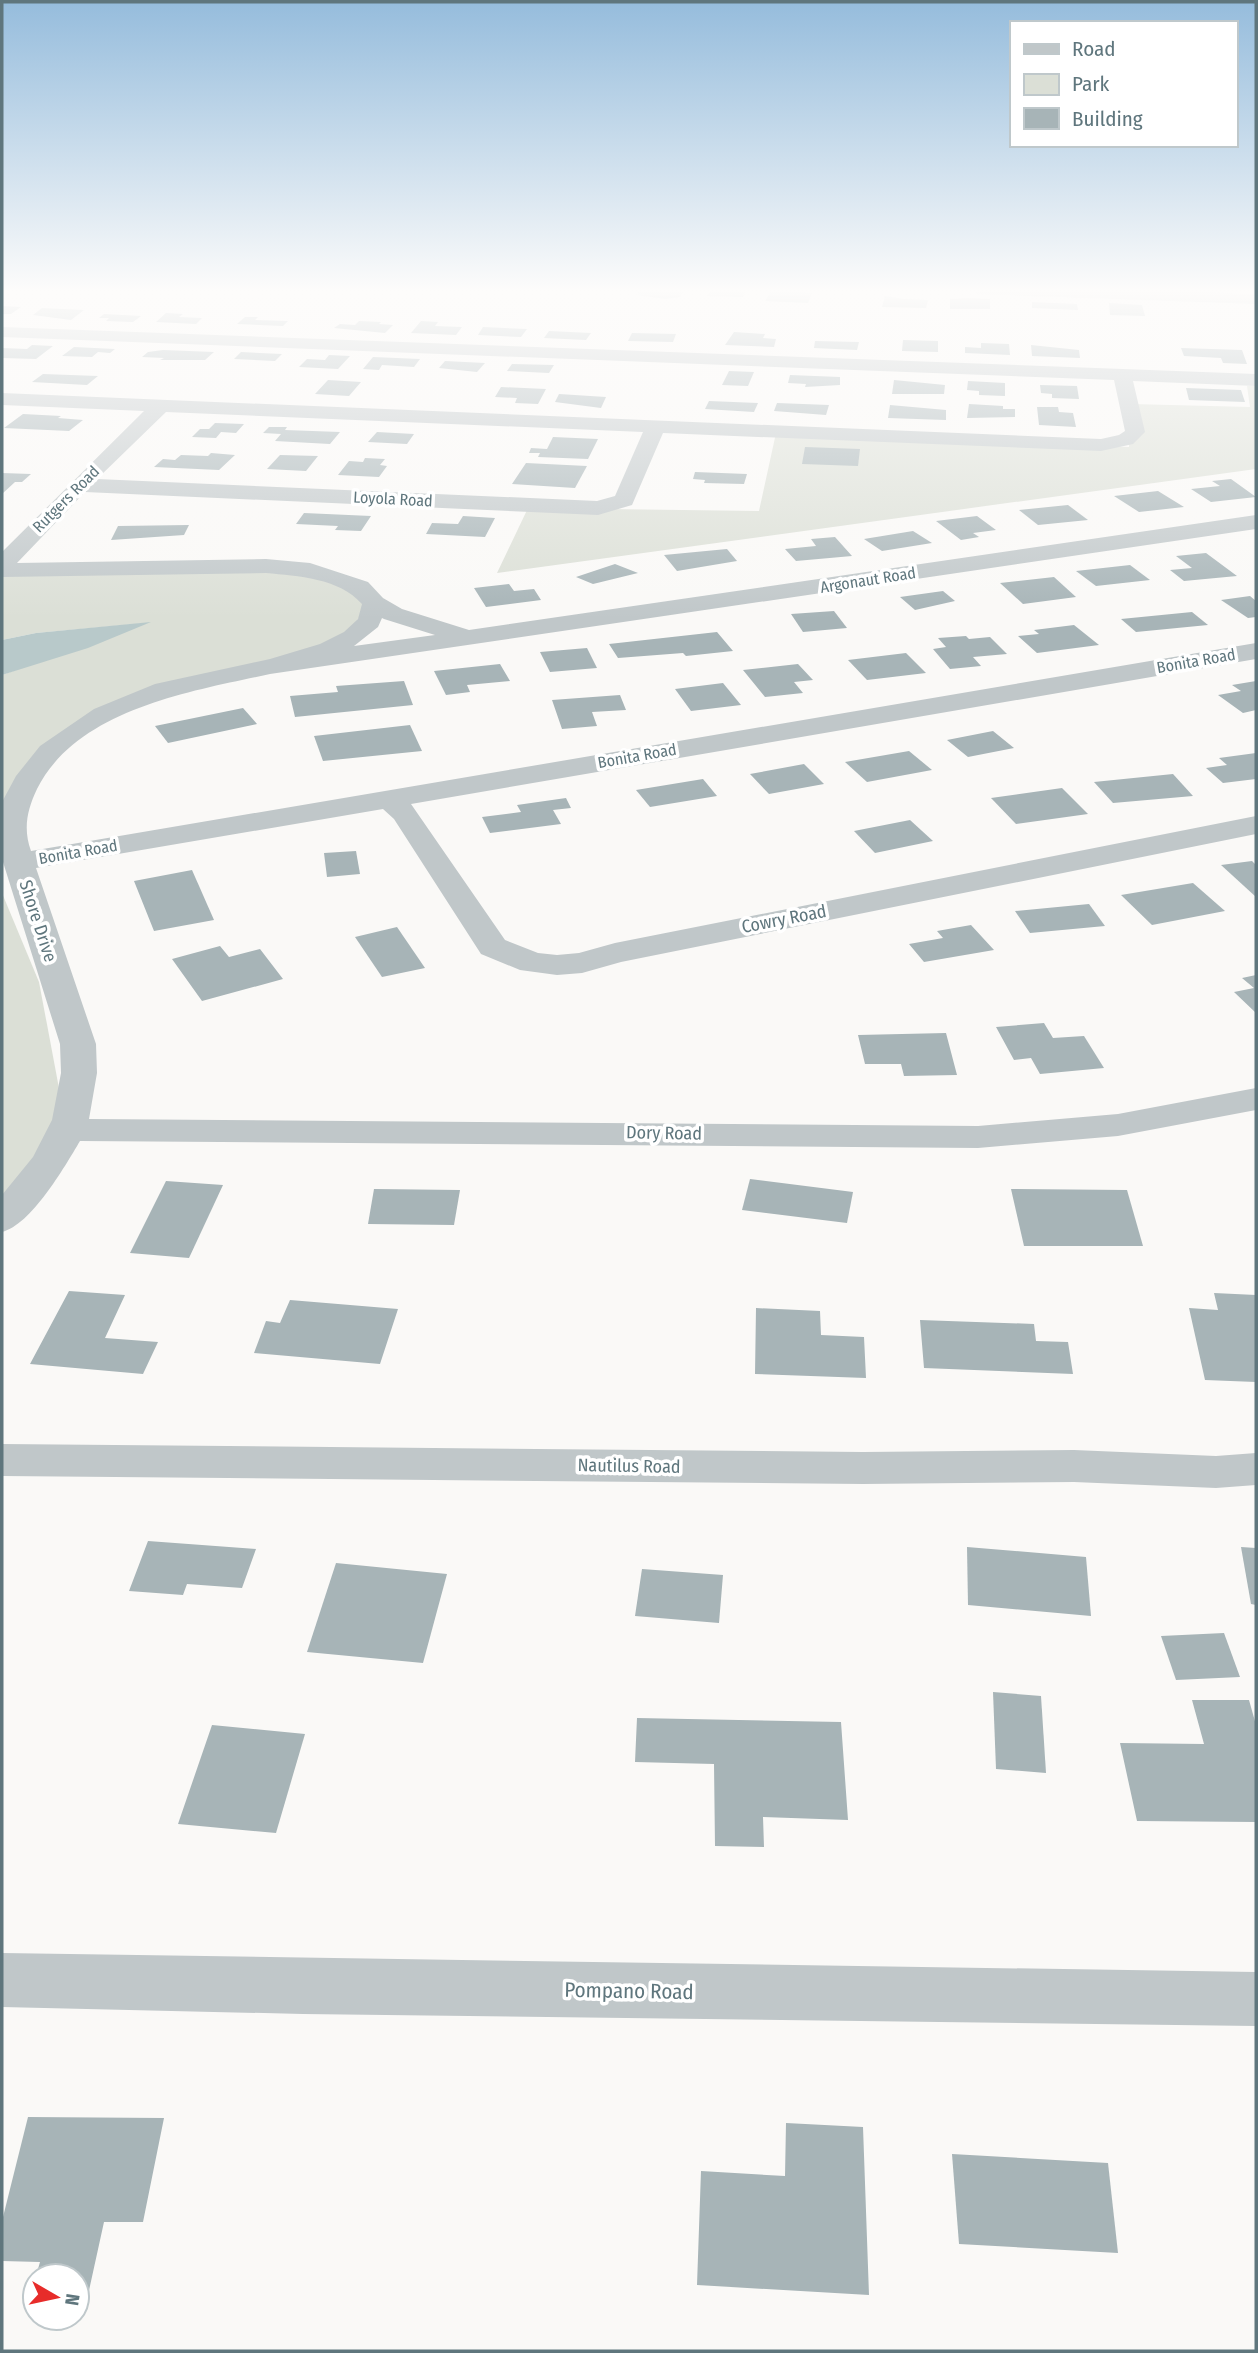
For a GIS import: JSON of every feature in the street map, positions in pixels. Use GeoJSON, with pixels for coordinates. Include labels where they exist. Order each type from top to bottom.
{"type":"FeatureCollection","features":[{"type":"Feature","properties":{"kind":"street"},"geometry":{"type":"LineString","coordinates":[[2,399],[1108,444],[1126,440],[1135,432],[1127,399]]}},
{"type":"Feature","properties":{"kind":"street","name":"Rutgers Road"},"geometry":{"type":"LineString","coordinates":[[2,567],[119,444],[162,405]]}},
{"type":"Feature","properties":{"kind":"street","name":"Loyola Road"},"geometry":{"type":"LineString","coordinates":[[81,485],[598,508],[624,500],[655,427]]}},
{"type":"Feature","properties":{"kind":"street","name":"Argonaut Road"},"geometry":{"type":"LineString","coordinates":[[479,637],[1256,522]]}},
{"type":"Feature","properties":{"kind":"street"},"geometry":{"type":"LineString","coordinates":[[2,567],[284,567],[346,580],[368,593],[374,603],[418,624],[479,637]]}},
{"type":"Feature","properties":{"kind":"street","name":"Shore Drive"},"geometry":{"type":"LineString","coordinates":[[2,1220],[46,1168],[68,1130],[82,1077],[78,1044],[10,834],[11,810],[20,786],[38,763],[64,740],[122,707],[192,681],[303,659],[348,640],[373,616],[374,603]]}},
{"type":"Feature","properties":{"kind":"street","name":"Shore Drive"},"geometry":{"type":"LineString","coordinates":[[258,668],[479,637]]}},
{"type":"Feature","properties":{"kind":"street","name":"Bonita Road"},"geometry":{"type":"LineString","coordinates":[[18,862],[1256,651]]}},
{"type":"Feature","properties":{"kind":"street","name":"Cowry Road"},"geometry":{"type":"LineString","coordinates":[[390,798],[405,814],[493,947],[532,963],[557,965],[582,963],[629,950],[1256,825]]}},
{"type":"Feature","properties":{"kind":"street","name":"Dory Road"},"geometry":{"type":"LineString","coordinates":[[68,1130],[978,1137],[1115,1128],[1179,1118],[1256,1099]]}},
{"type":"Feature","properties":{"kind":"street","name":"Nautilus Road"},"geometry":{"type":"LineString","coordinates":[[2,1460],[863,1468],[1074,1466],[1216,1472],[1256,1469]]}},
{"type":"Feature","properties":{"kind":"street","name":"Pompano Road"},"geometry":{"type":"LineString","coordinates":[[2,1980],[289,1987],[1256,1999]]}},
{"type":"Feature","properties":{"kind":"green space"},"geometry":{"type":"Polygon","coordinates":[[[1249,399],[1256,399],[1256,469],[497,573],[528,508],[759,511],[776,433],[1129,447],[1131,404],[1250,407],[1249,399]]]}},
{"type":"Feature","properties":{"kind":"green space"},"geometry":{"type":"Polygon","coordinates":[[[298,568],[353,585],[367,606],[354,624],[320,647],[217,673],[150,700],[41,751],[2,857],[2,675],[147,623],[36,633],[2,640],[2,573],[298,568]]]}},
{"type":"Feature","properties":{"kind":"green space"},"geometry":{"type":"Polygon","coordinates":[[[2,893],[39,982],[65,1120],[2,1218],[2,893]]]}},
{"type":"Feature","properties":{"kind":"shaded area"},"geometry":{"type":"Polygon","coordinates":[[[151,622],[88,648],[2,675],[2,640],[36,633],[151,622]]]}},
{"type":"Feature","properties":{"kind":"building"},"geometry":{"type":"Polygon","coordinates":[[[517,399],[541,399],[538,404],[515,403],[517,399]]]}},
{"type":"Feature","properties":{"kind":"building"},"geometry":{"type":"Polygon","coordinates":[[[557,399],[605,399],[601,408],[555,402],[557,399]]]}},
{"type":"Feature","properties":{"kind":"building"},"geometry":{"type":"Polygon","coordinates":[[[1244,399],[1245,402],[1189,400],[1244,399]]]}},
{"type":"Feature","properties":{"kind":"building"},"geometry":{"type":"Polygon","coordinates":[[[709,401],[758,403],[754,412],[705,409],[709,401]]]}},
{"type":"Feature","properties":{"kind":"building"},"geometry":{"type":"Polygon","coordinates":[[[777,403],[829,405],[826,415],[774,411],[777,403]]]}},
{"type":"Feature","properties":{"kind":"building"},"geometry":{"type":"Polygon","coordinates":[[[969,404],[1015,409],[1015,417],[967,418],[969,404]]]}},
{"type":"Feature","properties":{"kind":"building"},"geometry":{"type":"Polygon","coordinates":[[[890,405],[946,410],[946,420],[888,418],[890,405]]]}},
{"type":"Feature","properties":{"kind":"building"},"geometry":{"type":"Polygon","coordinates":[[[1037,407],[1058,407],[1059,412],[1073,413],[1076,427],[1039,425],[1037,407]]]}},
{"type":"Feature","properties":{"kind":"building"},"geometry":{"type":"Polygon","coordinates":[[[23,414],[83,420],[69,431],[4,428],[23,414]]]}},
{"type":"Feature","properties":{"kind":"building"},"geometry":{"type":"Polygon","coordinates":[[[215,423],[244,424],[236,433],[221,432],[216,438],[192,437],[200,429],[209,429],[215,423]]]}},
{"type":"Feature","properties":{"kind":"building"},"geometry":{"type":"Polygon","coordinates":[[[269,427],[340,432],[330,444],[275,441],[281,434],[263,433],[269,427]]]}},
{"type":"Feature","properties":{"kind":"building"},"geometry":{"type":"Polygon","coordinates":[[[377,432],[414,434],[407,444],[368,442],[377,432]]]}},
{"type":"Feature","properties":{"kind":"building"},"geometry":{"type":"Polygon","coordinates":[[[553,437],[598,439],[588,459],[538,457],[540,453],[529,453],[531,448],[547,449],[553,437]]]}},
{"type":"Feature","properties":{"kind":"building"},"geometry":{"type":"Polygon","coordinates":[[[805,447],[860,449],[858,466],[802,464],[805,447]]]}},
{"type":"Feature","properties":{"kind":"building"},"geometry":{"type":"Polygon","coordinates":[[[211,453],[235,455],[219,470],[154,467],[163,459],[175,460],[181,455],[208,456],[211,453]]]}},
{"type":"Feature","properties":{"kind":"building"},"geometry":{"type":"Polygon","coordinates":[[[280,455],[318,456],[306,471],[267,469],[280,455]]]}},
{"type":"Feature","properties":{"kind":"building"},"geometry":{"type":"Polygon","coordinates":[[[365,458],[385,459],[380,465],[387,466],[379,477],[338,475],[349,461],[363,462],[365,458]]]}},
{"type":"Feature","properties":{"kind":"building"},"geometry":{"type":"Polygon","coordinates":[[[526,463],[587,466],[575,488],[512,484],[526,463]]]}},
{"type":"Feature","properties":{"kind":"building"},"geometry":{"type":"Polygon","coordinates":[[[695,472],[747,474],[744,484],[704,483],[705,480],[693,479],[695,472]]]}},
{"type":"Feature","properties":{"kind":"building"},"geometry":{"type":"Polygon","coordinates":[[[2,473],[31,474],[22,482],[15,482],[2,494],[2,473]]]}},
{"type":"Feature","properties":{"kind":"building"},"geometry":{"type":"Polygon","coordinates":[[[1231,479],[1256,497],[1211,502],[1191,489],[1220,486],[1212,481],[1231,479]]]}},
{"type":"Feature","properties":{"kind":"building"},"geometry":{"type":"Polygon","coordinates":[[[1158,491],[1184,507],[1139,512],[1114,496],[1158,491]]]}},
{"type":"Feature","properties":{"kind":"building"},"geometry":{"type":"Polygon","coordinates":[[[1068,505],[1088,520],[1038,525],[1019,510],[1068,505]]]}},
{"type":"Feature","properties":{"kind":"building"},"geometry":{"type":"Polygon","coordinates":[[[304,513],[371,516],[361,531],[335,530],[338,526],[296,524],[304,513]]]}},
{"type":"Feature","properties":{"kind":"building"},"geometry":{"type":"Polygon","coordinates":[[[463,516],[495,518],[485,537],[426,534],[432,523],[458,524],[463,516]]]}},
{"type":"Feature","properties":{"kind":"building"},"geometry":{"type":"Polygon","coordinates":[[[977,516],[996,530],[973,533],[979,537],[961,540],[936,521],[977,516]]]}},
{"type":"Feature","properties":{"kind":"building"},"geometry":{"type":"Polygon","coordinates":[[[189,525],[184,535],[111,540],[118,526],[189,525]]]}},
{"type":"Feature","properties":{"kind":"building"},"geometry":{"type":"Polygon","coordinates":[[[913,531],[932,543],[882,551],[864,539],[913,531]]]}},
{"type":"Feature","properties":{"kind":"building"},"geometry":{"type":"Polygon","coordinates":[[[835,537],[852,556],[796,561],[785,549],[816,546],[811,539],[835,537]]]}},
{"type":"Feature","properties":{"kind":"building"},"geometry":{"type":"Polygon","coordinates":[[[727,549],[737,561],[677,571],[664,555],[727,549]]]}},
{"type":"Feature","properties":{"kind":"building"},"geometry":{"type":"Polygon","coordinates":[[[1206,553],[1237,576],[1184,581],[1170,570],[1192,568],[1176,556],[1206,553]]]}},
{"type":"Feature","properties":{"kind":"building"},"geometry":{"type":"Polygon","coordinates":[[[615,564],[638,573],[593,584],[576,577],[615,564]]]}},
{"type":"Feature","properties":{"kind":"building"},"geometry":{"type":"Polygon","coordinates":[[[1130,565],[1150,580],[1096,586],[1076,571],[1130,565]]]}},
{"type":"Feature","properties":{"kind":"building"},"geometry":{"type":"Polygon","coordinates":[[[1054,577],[1076,597],[1023,604],[1000,583],[1054,577]]]}},
{"type":"Feature","properties":{"kind":"building"},"geometry":{"type":"Polygon","coordinates":[[[509,584],[514,591],[534,589],[541,600],[486,607],[474,588],[509,584]]]}},
{"type":"Feature","properties":{"kind":"building"},"geometry":{"type":"Polygon","coordinates":[[[943,591],[955,601],[915,610],[900,597],[943,591]]]}},
{"type":"Feature","properties":{"kind":"building"},"geometry":{"type":"Polygon","coordinates":[[[1250,596],[1256,601],[1256,617],[1248,618],[1221,600],[1250,596]]]}},
{"type":"Feature","properties":{"kind":"building"},"geometry":{"type":"Polygon","coordinates":[[[834,611],[847,628],[803,632],[791,614],[834,611]]]}},
{"type":"Feature","properties":{"kind":"building"},"geometry":{"type":"Polygon","coordinates":[[[1192,612],[1208,625],[1136,632],[1121,619],[1192,612]]]}},
{"type":"Feature","properties":{"kind":"building"},"geometry":{"type":"Polygon","coordinates":[[[1074,625],[1099,645],[1037,653],[1018,636],[1039,634],[1034,630],[1074,625]]]}},
{"type":"Feature","properties":{"kind":"building"},"geometry":{"type":"Polygon","coordinates":[[[717,632],[733,651],[686,656],[683,653],[618,658],[609,644],[717,632]]]}},
{"type":"Feature","properties":{"kind":"building"},"geometry":{"type":"Polygon","coordinates":[[[966,636],[969,639],[990,637],[1007,654],[973,657],[981,666],[950,669],[933,649],[946,647],[938,638],[966,636]]]}},
{"type":"Feature","properties":{"kind":"building"},"geometry":{"type":"Polygon","coordinates":[[[587,648],[597,668],[550,672],[540,652],[587,648]]]}},
{"type":"Feature","properties":{"kind":"building"},"geometry":{"type":"Polygon","coordinates":[[[906,653],[926,673],[867,680],[848,660],[906,653]]]}},
{"type":"Feature","properties":{"kind":"building"},"geometry":{"type":"Polygon","coordinates":[[[500,664],[510,681],[467,685],[470,692],[446,695],[434,671],[500,664]]]}},
{"type":"Feature","properties":{"kind":"building"},"geometry":{"type":"Polygon","coordinates":[[[798,664],[813,680],[794,682],[803,693],[765,697],[743,670],[798,664]]]}},
{"type":"Feature","properties":{"kind":"building"},"geometry":{"type":"Polygon","coordinates":[[[404,681],[413,705],[295,717],[290,696],[338,692],[336,686],[404,681]]]}},
{"type":"Feature","properties":{"kind":"building"},"geometry":{"type":"Polygon","coordinates":[[[1256,681],[1256,710],[1243,713],[1218,695],[1241,691],[1232,685],[1256,681]]]}},
{"type":"Feature","properties":{"kind":"building"},"geometry":{"type":"Polygon","coordinates":[[[723,683],[741,705],[691,711],[675,689],[723,683]]]}},
{"type":"Feature","properties":{"kind":"building"},"geometry":{"type":"Polygon","coordinates":[[[620,695],[626,710],[592,712],[597,726],[562,729],[552,700],[620,695]]]}},
{"type":"Feature","properties":{"kind":"building"},"geometry":{"type":"Polygon","coordinates":[[[243,708],[257,724],[168,743],[155,726],[243,708]]]}},
{"type":"Feature","properties":{"kind":"building"},"geometry":{"type":"Polygon","coordinates":[[[410,725],[422,751],[323,761],[314,736],[410,725]]]}},
{"type":"Feature","properties":{"kind":"building"},"geometry":{"type":"Polygon","coordinates":[[[993,731],[1014,748],[968,757],[947,740],[993,731]]]}},
{"type":"Feature","properties":{"kind":"building"},"geometry":{"type":"Polygon","coordinates":[[[909,751],[932,770],[867,782],[845,762],[909,751]]]}},
{"type":"Feature","properties":{"kind":"building"},"geometry":{"type":"Polygon","coordinates":[[[1256,753],[1256,779],[1223,783],[1206,768],[1227,765],[1219,758],[1256,753]]]}},
{"type":"Feature","properties":{"kind":"building"},"geometry":{"type":"Polygon","coordinates":[[[804,764],[824,784],[769,794],[750,774],[804,764]]]}},
{"type":"Feature","properties":{"kind":"building"},"geometry":{"type":"Polygon","coordinates":[[[1173,774],[1193,796],[1113,803],[1094,782],[1173,774]]]}},
{"type":"Feature","properties":{"kind":"building"},"geometry":{"type":"Polygon","coordinates":[[[703,779],[717,796],[650,807],[636,790],[703,779]]]}},
{"type":"Feature","properties":{"kind":"building"},"geometry":{"type":"Polygon","coordinates":[[[1062,788],[1088,814],[1016,824],[991,798],[1062,788]]]}},
{"type":"Feature","properties":{"kind":"building"},"geometry":{"type":"Polygon","coordinates":[[[566,798],[571,808],[553,810],[561,824],[490,833],[482,817],[521,812],[517,805],[566,798]]]}},
{"type":"Feature","properties":{"kind":"building"},"geometry":{"type":"Polygon","coordinates":[[[910,820],[933,841],[875,853],[854,831],[910,820]]]}},
{"type":"Feature","properties":{"kind":"building"},"geometry":{"type":"Polygon","coordinates":[[[356,851],[360,874],[327,877],[324,853],[356,851]]]}},
{"type":"Feature","properties":{"kind":"building"},"geometry":{"type":"Polygon","coordinates":[[[1252,861],[1256,865],[1256,897],[1221,865],[1252,861]]]}},
{"type":"Feature","properties":{"kind":"building"},"geometry":{"type":"Polygon","coordinates":[[[192,870],[214,920],[154,931],[134,881],[192,870]]]}},
{"type":"Feature","properties":{"kind":"building"},"geometry":{"type":"Polygon","coordinates":[[[1193,883],[1225,911],[1152,925],[1121,895],[1193,883]]]}},
{"type":"Feature","properties":{"kind":"building"},"geometry":{"type":"Polygon","coordinates":[[[1089,904],[1105,926],[1030,933],[1015,911],[1089,904]]]}},
{"type":"Feature","properties":{"kind":"building"},"geometry":{"type":"Polygon","coordinates":[[[971,925],[994,950],[924,962],[909,944],[943,938],[937,931],[971,925]]]}},
{"type":"Feature","properties":{"kind":"building"},"geometry":{"type":"Polygon","coordinates":[[[397,927],[425,968],[382,977],[355,937],[397,927]]]}},
{"type":"Feature","properties":{"kind":"building"},"geometry":{"type":"Polygon","coordinates":[[[220,946],[229,957],[260,949],[283,979],[202,1001],[172,959],[220,946]]]}},
{"type":"Feature","properties":{"kind":"building"},"geometry":{"type":"Polygon","coordinates":[[[1256,975],[1256,1013],[1234,992],[1254,988],[1242,978],[1256,975]]]}},
{"type":"Feature","properties":{"kind":"building"},"geometry":{"type":"Polygon","coordinates":[[[1044,1023],[1053,1038],[1084,1036],[1104,1068],[1040,1074],[1031,1058],[1014,1060],[996,1027],[1044,1023]]]}},
{"type":"Feature","properties":{"kind":"building"},"geometry":{"type":"Polygon","coordinates":[[[946,1033],[957,1075],[904,1076],[901,1064],[865,1064],[858,1035],[946,1033]]]}},
{"type":"Feature","properties":{"kind":"building"},"geometry":{"type":"Polygon","coordinates":[[[750,1179],[853,1192],[847,1223],[742,1210],[750,1179]]]}},
{"type":"Feature","properties":{"kind":"building"},"geometry":{"type":"Polygon","coordinates":[[[166,1181],[223,1185],[189,1258],[130,1253],[166,1181]]]}},
{"type":"Feature","properties":{"kind":"building"},"geometry":{"type":"Polygon","coordinates":[[[374,1189],[460,1190],[454,1225],[368,1224],[374,1189]]]}},
{"type":"Feature","properties":{"kind":"building"},"geometry":{"type":"Polygon","coordinates":[[[1011,1189],[1127,1190],[1143,1246],[1024,1246],[1011,1189]]]}},
{"type":"Feature","properties":{"kind":"building"},"geometry":{"type":"Polygon","coordinates":[[[69,1291],[125,1295],[105,1338],[158,1342],[143,1374],[30,1364],[69,1291]]]}},
{"type":"Feature","properties":{"kind":"building"},"geometry":{"type":"Polygon","coordinates":[[[1214,1293],[1256,1295],[1256,1382],[1205,1380],[1189,1308],[1218,1310],[1214,1293]]]}},
{"type":"Feature","properties":{"kind":"building"},"geometry":{"type":"Polygon","coordinates":[[[290,1300],[398,1309],[380,1364],[254,1353],[266,1321],[280,1323],[290,1300]]]}},
{"type":"Feature","properties":{"kind":"building"},"geometry":{"type":"Polygon","coordinates":[[[756,1308],[820,1311],[821,1335],[864,1337],[866,1378],[755,1374],[756,1308]]]}},
{"type":"Feature","properties":{"kind":"building"},"geometry":{"type":"Polygon","coordinates":[[[920,1320],[1034,1324],[1036,1341],[1068,1342],[1073,1374],[924,1368],[920,1320]]]}},
{"type":"Feature","properties":{"kind":"building"},"geometry":{"type":"Polygon","coordinates":[[[148,1541],[256,1549],[242,1588],[187,1584],[183,1595],[129,1591],[148,1541]]]}},
{"type":"Feature","properties":{"kind":"building"},"geometry":{"type":"Polygon","coordinates":[[[967,1547],[1086,1557],[1091,1616],[968,1605],[967,1547]]]}},
{"type":"Feature","properties":{"kind":"building"},"geometry":{"type":"Polygon","coordinates":[[[1241,1547],[1256,1548],[1256,1605],[1251,1604],[1241,1547]]]}},
{"type":"Feature","properties":{"kind":"building"},"geometry":{"type":"Polygon","coordinates":[[[336,1563],[447,1574],[423,1663],[307,1652],[336,1563]]]}},
{"type":"Feature","properties":{"kind":"building"},"geometry":{"type":"Polygon","coordinates":[[[642,1569],[723,1575],[719,1623],[635,1616],[642,1569]]]}},
{"type":"Feature","properties":{"kind":"building"},"geometry":{"type":"Polygon","coordinates":[[[1224,1633],[1240,1677],[1176,1680],[1161,1636],[1224,1633]]]}},
{"type":"Feature","properties":{"kind":"building"},"geometry":{"type":"Polygon","coordinates":[[[993,1692],[1041,1696],[1046,1773],[996,1769],[993,1692]]]}},
{"type":"Feature","properties":{"kind":"building"},"geometry":{"type":"Polygon","coordinates":[[[1192,1700],[1249,1700],[1256,1725],[1256,1822],[1137,1821],[1120,1743],[1204,1744],[1192,1700]]]}},
{"type":"Feature","properties":{"kind":"building"},"geometry":{"type":"Polygon","coordinates":[[[637,1718],[841,1722],[848,1820],[763,1817],[764,1847],[715,1846],[714,1764],[635,1762],[637,1718]]]}},
{"type":"Feature","properties":{"kind":"building"},"geometry":{"type":"Polygon","coordinates":[[[212,1725],[305,1734],[276,1833],[178,1824],[212,1725]]]}},
{"type":"Feature","properties":{"kind":"building"},"geometry":{"type":"Polygon","coordinates":[[[28,2117],[164,2118],[143,2222],[104,2222],[91,2281],[91,2262],[2,2261],[2,2221],[28,2117]]]}},
{"type":"Feature","properties":{"kind":"building"},"geometry":{"type":"Polygon","coordinates":[[[786,2123],[863,2127],[869,2295],[697,2285],[701,2171],[785,2176],[786,2123]]]}},
{"type":"Feature","properties":{"kind":"building"},"geometry":{"type":"Polygon","coordinates":[[[952,2154],[1108,2163],[1118,2253],[959,2244],[952,2154]]]}}]}
